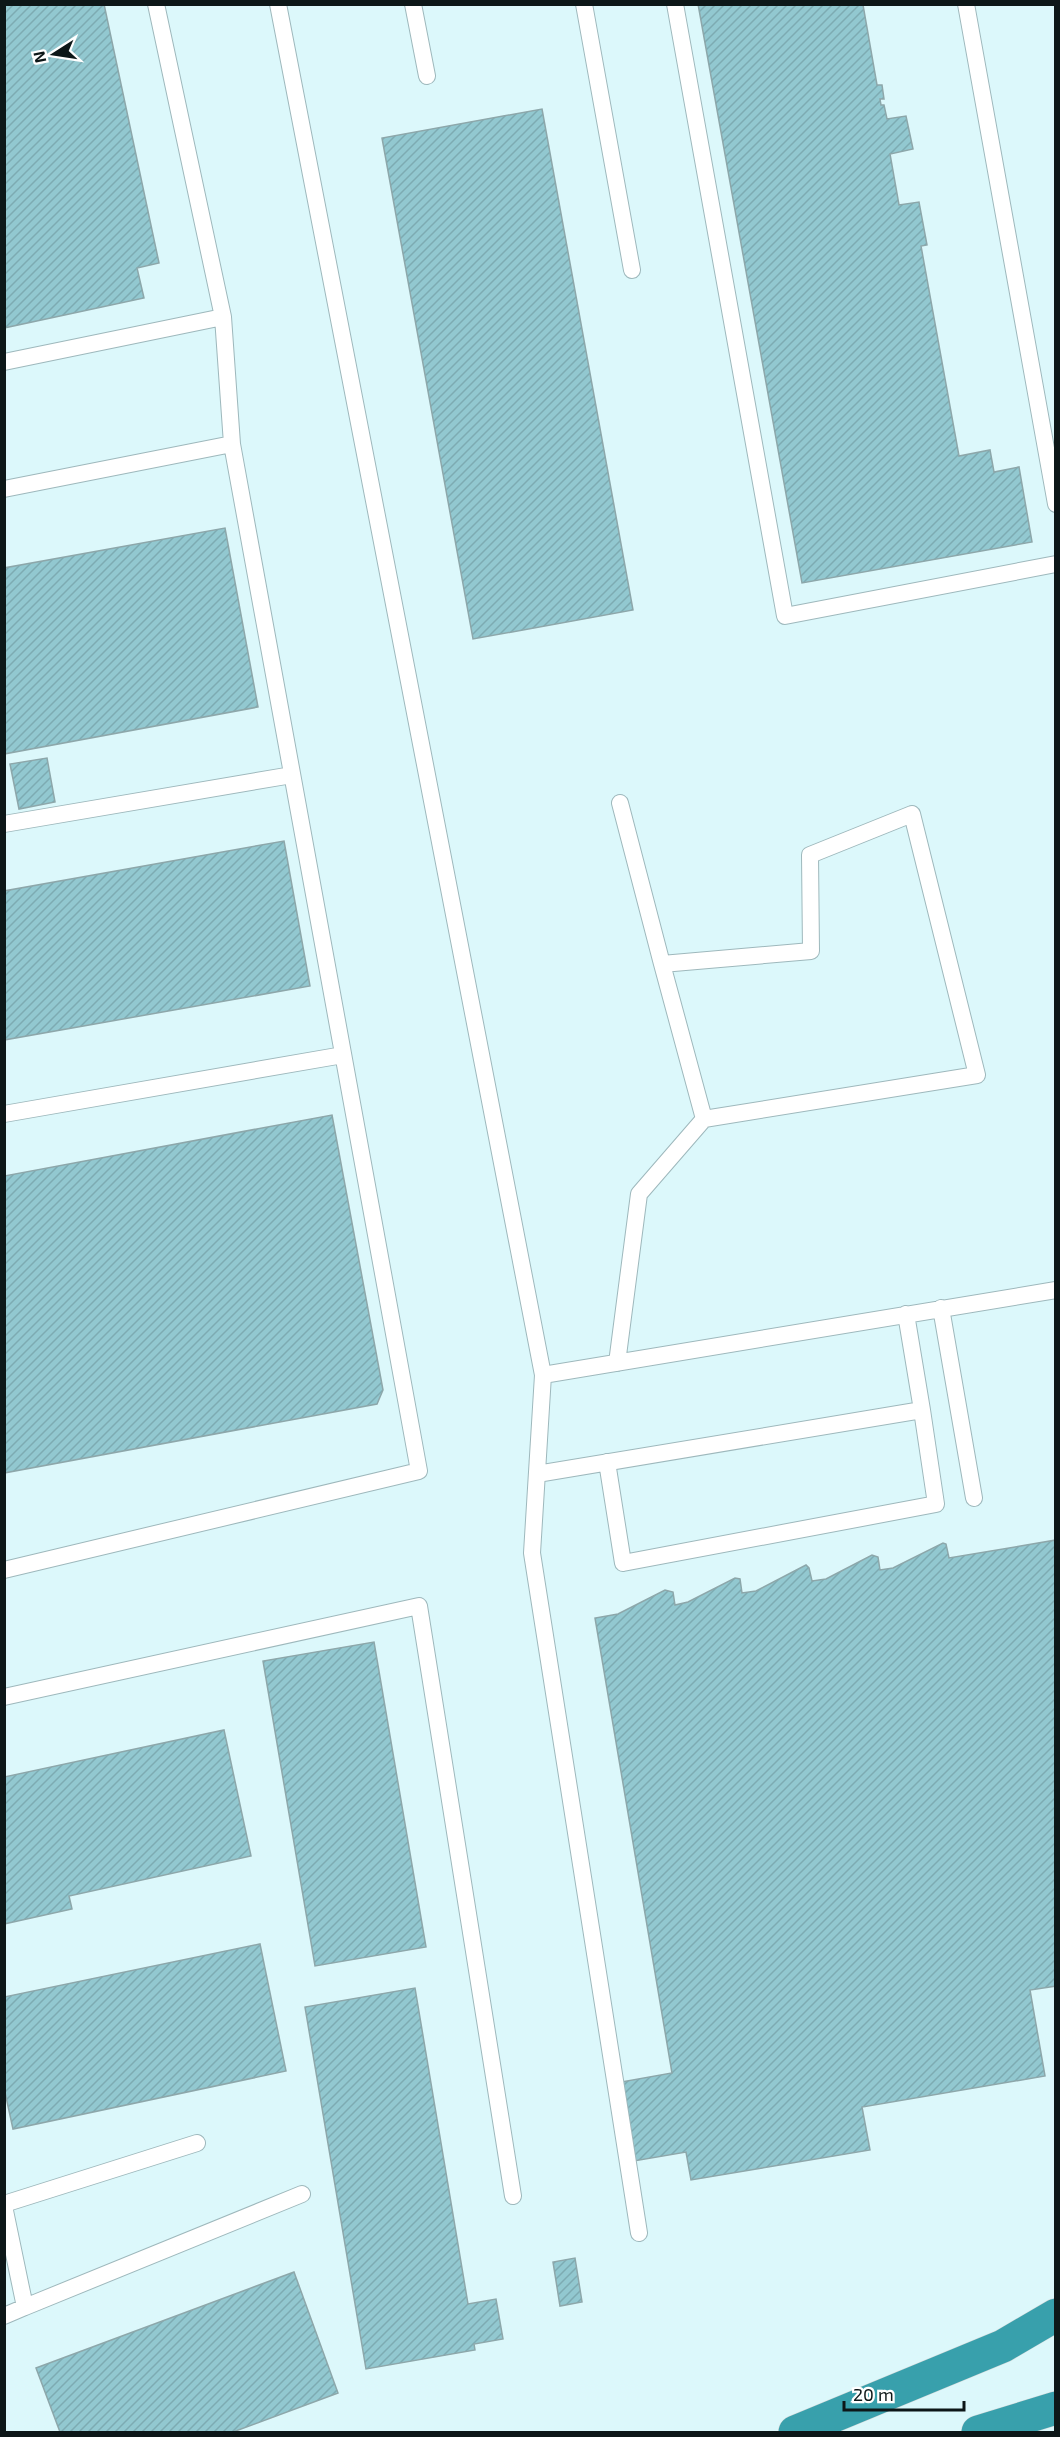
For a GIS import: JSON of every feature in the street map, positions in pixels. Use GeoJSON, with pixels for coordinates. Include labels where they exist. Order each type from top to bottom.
{"type":"FeatureCollection","features":[{"type":"Feature","properties":{"kind":"highway"},"geometry":{"type":"LineString","coordinates":[[795,2433],[1003,2346],[1056,2314]]}},
{"type":"Feature","properties":{"kind":"highway"},"geometry":{"type":"LineString","coordinates":[[978,2433],[1056,2408]]}},
{"type":"Feature","properties":{"kind":"lane"},"geometry":{"type":"LineString","coordinates":[[4,1570],[419,1471],[232,444],[222,317],[156,4]]}},
{"type":"Feature","properties":{"kind":"lane"},"geometry":{"type":"LineString","coordinates":[[278,4],[543,1375],[532,1553],[639,2233]]}},
{"type":"Feature","properties":{"kind":"lane"},"geometry":{"type":"LineString","coordinates":[[413,4],[427,76]]}},
{"type":"Feature","properties":{"kind":"lane"},"geometry":{"type":"LineString","coordinates":[[584,4],[632,270]]}},
{"type":"Feature","properties":{"kind":"lane"},"geometry":{"type":"LineString","coordinates":[[675,4],[785,616],[1056,564]]}},
{"type":"Feature","properties":{"kind":"lane"},"geometry":{"type":"LineString","coordinates":[[966,4],[1056,504]]}},
{"type":"Feature","properties":{"kind":"lane"},"geometry":{"type":"LineString","coordinates":[[4,362],[222,317]]}},
{"type":"Feature","properties":{"kind":"lane"},"geometry":{"type":"LineString","coordinates":[[4,489],[232,444]]}},
{"type":"Feature","properties":{"kind":"lane"},"geometry":{"type":"LineString","coordinates":[[4,824],[292,775]]}},
{"type":"Feature","properties":{"kind":"lane"},"geometry":{"type":"LineString","coordinates":[[620,803],[704,1119]]}},
{"type":"Feature","properties":{"kind":"lane"},"geometry":{"type":"LineString","coordinates":[[617,1363],[639,1194],[704,1119],[977,1075],[912,814],[810,855],[811,951],[662,964]]}},
{"type":"Feature","properties":{"kind":"lane"},"geometry":{"type":"LineString","coordinates":[[4,1114],[343,1055]]}},
{"type":"Feature","properties":{"kind":"lane"},"geometry":{"type":"LineString","coordinates":[[543,1375],[1056,1290]]}},
{"type":"Feature","properties":{"kind":"lane"},"geometry":{"type":"LineString","coordinates":[[941,1308],[974,1498]]}},
{"type":"Feature","properties":{"kind":"lane"},"geometry":{"type":"LineString","coordinates":[[607,1462],[623,1563],[936,1504],[906,1314]]}},
{"type":"Feature","properties":{"kind":"lane"},"geometry":{"type":"LineString","coordinates":[[537,1474],[922,1410]]}},
{"type":"Feature","properties":{"kind":"lane"},"geometry":{"type":"LineString","coordinates":[[4,1697],[419,1606],[513,2196]]}},
{"type":"Feature","properties":{"kind":"lane"},"geometry":{"type":"LineString","coordinates":[[25,2307],[4,2205],[198,2143]]}},
{"type":"Feature","properties":{"kind":"lane"},"geometry":{"type":"LineString","coordinates":[[4,2316],[302,2194]]}},
{"type":"Feature","properties":{"kind":"building"},"geometry":{"type":"Polygon","coordinates":[[[4,4],[104,4],[159,263],[137,268],[144,298],[4,328],[4,4]]]}},
{"type":"Feature","properties":{"kind":"building"},"geometry":{"type":"Polygon","coordinates":[[[698,4],[865,4],[863,5],[877,85],[882,85],[884,99],[880,99],[881,105],[884,105],[887,119],[906,116],[913,149],[890,154],[899,205],[919,202],[927,245],[921,246],[959,456],[990,450],[994,472],[1019,467],[1032,542],[802,583],[698,4]]]}},
{"type":"Feature","properties":{"kind":"building"},"geometry":{"type":"Polygon","coordinates":[[[542,109],[633,610],[473,639],[382,138],[542,109]]]}},
{"type":"Feature","properties":{"kind":"building"},"geometry":{"type":"Polygon","coordinates":[[[225,528],[258,707],[4,754],[4,568],[225,528]]]}},
{"type":"Feature","properties":{"kind":"building"},"geometry":{"type":"Polygon","coordinates":[[[47,758],[55,802],[19,809],[10,764],[47,758]]]}},
{"type":"Feature","properties":{"kind":"building"},"geometry":{"type":"Polygon","coordinates":[[[284,841],[310,986],[4,1040],[4,891],[284,841]]]}},
{"type":"Feature","properties":{"kind":"building"},"geometry":{"type":"Polygon","coordinates":[[[332,1115],[383,1390],[377,1404],[4,1473],[4,1176],[332,1115]]]}},
{"type":"Feature","properties":{"kind":"building"},"geometry":{"type":"Polygon","coordinates":[[[1056,1540],[1056,1986],[1030,1990],[1045,2076],[862,2107],[870,2150],[691,2180],[686,2152],[634,2161],[621,2082],[672,2073],[595,1618],[618,1614],[665,1590],[673,1592],[675,1605],[688,1602],[735,1578],[740,1579],[742,1593],[756,1591],[806,1565],[812,1581],[826,1579],[872,1555],[878,1557],[880,1570],[893,1568],[943,1543],[946,1544],[949,1558],[1056,1540]]]}},
{"type":"Feature","properties":{"kind":"building"},"geometry":{"type":"Polygon","coordinates":[[[374,1642],[426,1947],[315,1966],[263,1661],[374,1642]]]}},
{"type":"Feature","properties":{"kind":"building"},"geometry":{"type":"Polygon","coordinates":[[[224,1730],[251,1856],[69,1896],[72,1909],[4,1924],[4,1777],[224,1730]]]}},
{"type":"Feature","properties":{"kind":"building"},"geometry":{"type":"Polygon","coordinates":[[[260,1944],[286,2071],[13,2129],[4,2088],[4,1997],[260,1944]]]}},
{"type":"Feature","properties":{"kind":"building"},"geometry":{"type":"Polygon","coordinates":[[[415,1988],[468,2304],[496,2299],[503,2339],[474,2344],[475,2350],[366,2369],[305,2007],[415,1988]]]}},
{"type":"Feature","properties":{"kind":"building"},"geometry":{"type":"Polygon","coordinates":[[[575,2258],[582,2302],[560,2306],[553,2262],[575,2258]]]}},
{"type":"Feature","properties":{"kind":"building"},"geometry":{"type":"Polygon","coordinates":[[[294,2272],[338,2393],[233,2432],[60,2432],[36,2368],[294,2272]]]}}]}
